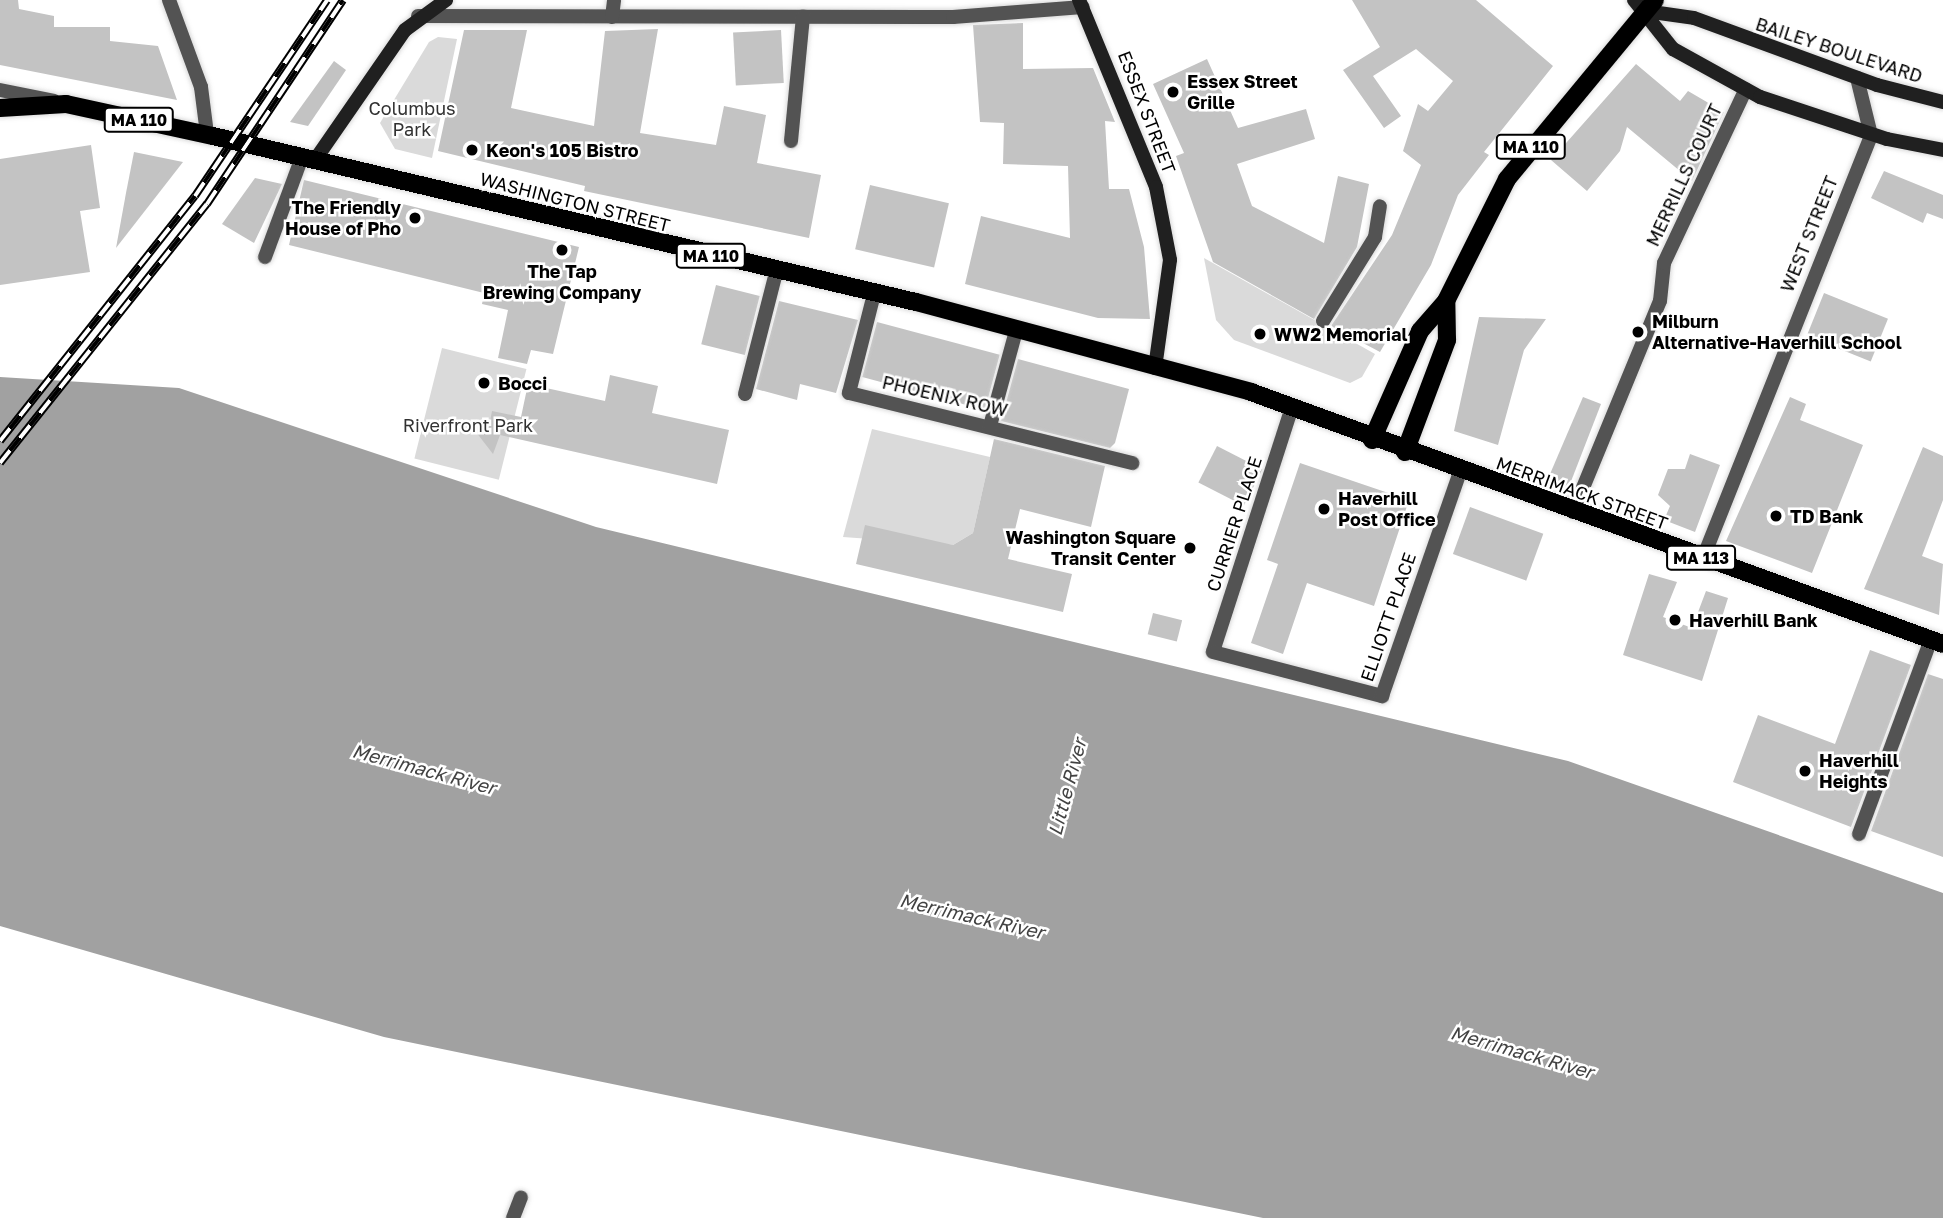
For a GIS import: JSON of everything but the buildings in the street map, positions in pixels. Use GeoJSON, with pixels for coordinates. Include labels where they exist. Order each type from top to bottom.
{"type":"FeatureCollection","features":[{"type":"Feature","properties":{"kind":"main road"},"geometry":{"type":"LineString","coordinates":[[309,158],[417,16],[446,0]]}},
{"type":"Feature","properties":{"kind":"main road","name":"ESSEX STREET"},"geometry":{"type":"LineString","coordinates":[[1081,3],[1158,199],[1170,260],[1155,368]]}},
{"type":"Feature","properties":{"kind":"main road"},"geometry":{"type":"LineString","coordinates":[[1645,4],[1672,49],[1745,89],[1871,135],[1943,150]]}},
{"type":"Feature","properties":{"kind":"main road","name":"MA 110"},"geometry":{"type":"LineString","coordinates":[[1372,440],[1420,331],[1446,302],[1507,180],[1645,4]]}},
{"type":"Feature","properties":{"kind":"main road","name":"BAILEY BOULEVARD"},"geometry":{"type":"LineString","coordinates":[[1645,4],[1694,18],[1857,78],[1943,102]]}},
{"type":"Feature","properties":{"kind":"main road","name":"WASHINGTON STREET"},"geometry":{"type":"LineString","coordinates":[[0,108],[66,104],[207,134],[874,294],[1155,368]]}},
{"type":"Feature","properties":{"kind":"main road","name":"MA 110"},"geometry":{"type":"LineString","coordinates":[[1155,368],[1292,407],[1405,452],[1447,340],[1446,302]]}},
{"type":"Feature","properties":{"kind":"main road","name":"MERRIMACK STREET"},"geometry":{"type":"LineString","coordinates":[[1405,452],[1937,642]]}},
{"type":"Feature","properties":{"kind":"street"},"geometry":{"type":"LineString","coordinates":[[169,0],[201,87],[207,134]]}},
{"type":"Feature","properties":{"kind":"street"},"geometry":{"type":"LineString","coordinates":[[612,17],[614,0]]}},
{"type":"Feature","properties":{"kind":"street"},"geometry":{"type":"LineString","coordinates":[[417,16],[953,17],[1081,3]]}},
{"type":"Feature","properties":{"kind":"street"},"geometry":{"type":"LineString","coordinates":[[791,141],[803,17]]}},
{"type":"Feature","properties":{"kind":"street"},"geometry":{"type":"LineString","coordinates":[[1857,78],[1871,135]]}},
{"type":"Feature","properties":{"kind":"street","name":"MERRILLS COURT"},"geometry":{"type":"LineString","coordinates":[[1573,512],[1660,301],[1664,263],[1745,89]]}},
{"type":"Feature","properties":{"kind":"street","name":"WASHINGTON STREET"},"geometry":{"type":"LineString","coordinates":[[0,90],[66,104]]}},
{"type":"Feature","properties":{"kind":"street","name":"WEST STREET"},"geometry":{"type":"LineString","coordinates":[[1703,558],[1871,135]]}},
{"type":"Feature","properties":{"kind":"street"},"geometry":{"type":"LineString","coordinates":[[265,257],[309,158]]}},
{"type":"Feature","properties":{"kind":"street"},"geometry":{"type":"LineString","coordinates":[[1323,321],[1375,237],[1380,206]]}},
{"type":"Feature","properties":{"kind":"street"},"geometry":{"type":"LineString","coordinates":[[745,394],[776,272]]}},
{"type":"Feature","properties":{"kind":"street","name":"PHOENIX ROW"},"geometry":{"type":"LineString","coordinates":[[874,294],[849,393],[1132,463]]}},
{"type":"Feature","properties":{"kind":"street"},"geometry":{"type":"LineString","coordinates":[[990,426],[1016,331]]}},
{"type":"Feature","properties":{"kind":"street","name":"CURRIER PLACE"},"geometry":{"type":"LineString","coordinates":[[1292,407],[1213,652],[1382,696]]}},
{"type":"Feature","properties":{"kind":"street","name":"ELLIOTT PLACE"},"geometry":{"type":"LineString","coordinates":[[1382,696],[1460,472]]}},
{"type":"Feature","properties":{"kind":"street"},"geometry":{"type":"LineString","coordinates":[[1858,834],[1937,642]]}},
{"type":"Feature","properties":{"kind":"street"},"geometry":{"type":"LineString","coordinates":[[513,1218],[520,1198]]}},
{"type":"Feature","properties":{"kind":"green space","name":"Columbus Park"},"geometry":{"type":"Polygon","coordinates":[[[438,37],[457,39],[432,158],[395,149],[380,123],[429,42],[438,37]]]}},
{"type":"Feature","properties":{"kind":"green space"},"geometry":{"type":"Polygon","coordinates":[[[1204,258],[1375,354],[1362,377],[1350,383],[1234,340],[1216,320],[1204,258]]]}},
{"type":"Feature","properties":{"kind":"green space","name":"Riverfront Park"},"geometry":{"type":"Polygon","coordinates":[[[442,348],[526,369],[499,480],[414,459],[442,348]]]}},
{"type":"Feature","properties":{"kind":"green space"},"geometry":{"type":"Polygon","coordinates":[[[872,429],[990,457],[973,533],[953,545],[843,537],[872,429]]]}},
{"type":"Feature","properties":{"kind":"water"},"geometry":{"type":"Polygon","coordinates":[[[0,377],[179,388],[596,527],[1568,761],[1943,893],[1943,1218],[1263,1218],[384,1037],[0,926],[0,377]]]}},
{"type":"Feature","properties":{"kind":"railway"},"geometry":{"type":"LineString","coordinates":[[0,441],[195,196],[327,0]]}},
{"type":"Feature","properties":{"kind":"railway"},"geometry":{"type":"LineString","coordinates":[[0,463],[207,204],[343,0]]}},
{"type":"Feature","properties":{"kind":"place","name":"Essex Street Grille"},"geometry":{"type":"Point","coordinates":[1173,92]}},
{"type":"Feature","properties":{"kind":"place","name":"Keon's 105 Bistro"},"geometry":{"type":"Point","coordinates":[472,150]}},
{"type":"Feature","properties":{"kind":"place","name":"The Friendly House of Pho"},"geometry":{"type":"Point","coordinates":[415,218]}},
{"type":"Feature","properties":{"kind":"place","name":"The Tap Brewing Company"},"geometry":{"type":"Point","coordinates":[562,250]}},
{"type":"Feature","properties":{"kind":"place","name":"Milburn Alternative-Haverhill School"},"geometry":{"type":"Point","coordinates":[1638,332]}},
{"type":"Feature","properties":{"kind":"place","name":"WW2 Memorial"},"geometry":{"type":"Point","coordinates":[1260,334]}},
{"type":"Feature","properties":{"kind":"place","name":"Bocci"},"geometry":{"type":"Point","coordinates":[484,383]}},
{"type":"Feature","properties":{"kind":"place","name":"Haverhill Post Office"},"geometry":{"type":"Point","coordinates":[1324,509]}},
{"type":"Feature","properties":{"kind":"place","name":"TD Bank"},"geometry":{"type":"Point","coordinates":[1776,516]}},
{"type":"Feature","properties":{"kind":"place","name":"Washington Square Transit Center"},"geometry":{"type":"Point","coordinates":[1190,548]}},
{"type":"Feature","properties":{"kind":"place","name":"Haverhill Bank"},"geometry":{"type":"Point","coordinates":[1675,620]}},
{"type":"Feature","properties":{"kind":"place","name":"Haverhill Heights"},"geometry":{"type":"Point","coordinates":[1805,771]}},
{"type":"Feature","properties":{"kind":"water label","name":"Merrimack River"},"geometry":{"type":"Point","coordinates":[424,769]}},
{"type":"Feature","properties":{"kind":"water label","name":"Little River"},"geometry":{"type":"Point","coordinates":[1067,787]}},
{"type":"Feature","properties":{"kind":"water label","name":"Merrimack River"},"geometry":{"type":"Point","coordinates":[972,916]}},
{"type":"Feature","properties":{"kind":"water label","name":"Merrimack River"},"geometry":{"type":"Point","coordinates":[1522,1052]}}]}
